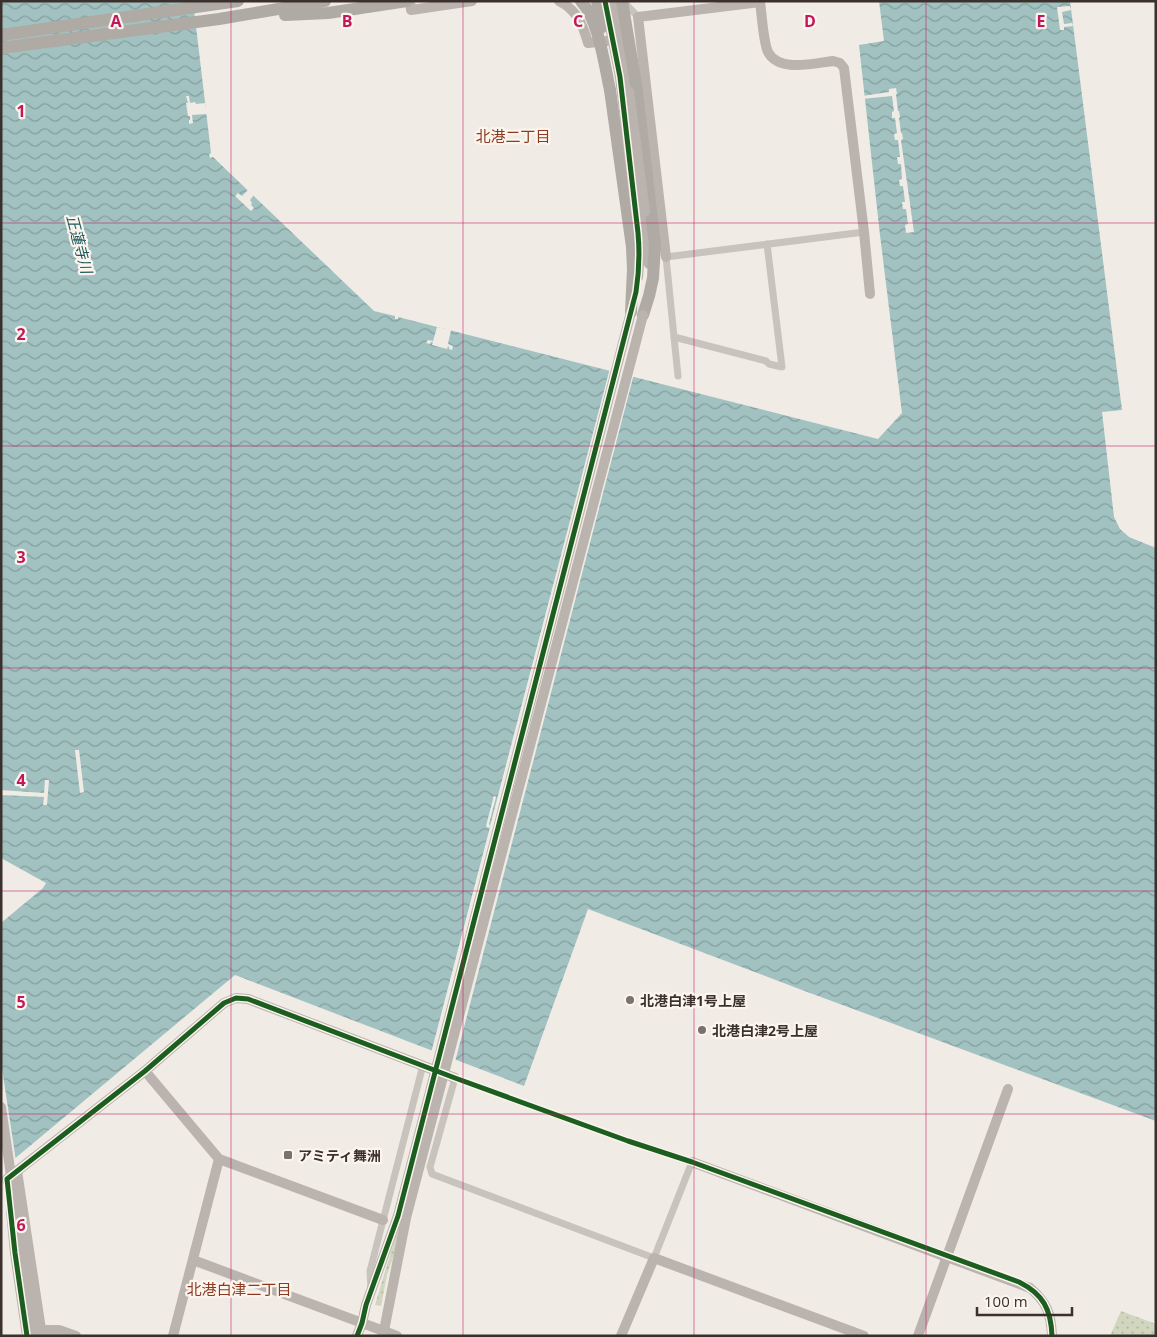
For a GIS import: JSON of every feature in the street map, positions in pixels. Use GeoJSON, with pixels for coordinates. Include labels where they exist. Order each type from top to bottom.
{"type":"FeatureCollection","features":[{"type":"Feature","properties":{"kind":"highway"},"geometry":{"type":"LineString","coordinates":[[1,35],[238,1]]}},
{"type":"Feature","properties":{"kind":"highway"},"geometry":{"type":"LineString","coordinates":[[1,48],[219,19],[325,1]]}},
{"type":"Feature","properties":{"kind":"highway"},"geometry":{"type":"LineString","coordinates":[[219,19],[328,13],[408,1]]}},
{"type":"Feature","properties":{"kind":"highway"},"geometry":{"type":"LineString","coordinates":[[581,1],[588,10],[596,28],[610,90]]}},
{"type":"Feature","properties":{"kind":"highway"},"geometry":{"type":"LineString","coordinates":[[597,1],[632,247],[633,283],[637,314]]}},
{"type":"Feature","properties":{"kind":"highway"},"geometry":{"type":"LineString","coordinates":[[623,1],[636,84]]}},
{"type":"Feature","properties":{"kind":"highway"},"geometry":{"type":"LineString","coordinates":[[632,1],[629,23],[655,245],[653,278],[649,296],[637,314]]}},
{"type":"Feature","properties":{"kind":"street"},"geometry":{"type":"LineString","coordinates":[[408,1],[411,10],[472,1]]}},
{"type":"Feature","properties":{"kind":"street"},"geometry":{"type":"LineString","coordinates":[[559,1],[571,8],[579,19],[588,42],[640,38]]}},
{"type":"Feature","properties":{"kind":"street"},"geometry":{"type":"LineString","coordinates":[[605,1],[620,77],[640,252],[637,314]]}},
{"type":"Feature","properties":{"kind":"street"},"geometry":{"type":"LineString","coordinates":[[384,1334],[402,1217],[637,314],[647,293],[649,273],[647,232],[627,76],[613,1]]}},
{"type":"Feature","properties":{"kind":"street"},"geometry":{"type":"LineString","coordinates":[[623,1],[638,17],[678,376]]}},
{"type":"Feature","properties":{"kind":"street"},"geometry":{"type":"LineString","coordinates":[[638,17],[760,2],[766,45],[768,53],[773,59],[780,63],[792,65],[833,61],[840,63],[844,68],[870,294]]}},
{"type":"Feature","properties":{"kind":"street"},"geometry":{"type":"LineString","coordinates":[[666,257],[864,232]]}},
{"type":"Feature","properties":{"kind":"street"},"geometry":{"type":"LineString","coordinates":[[674,337],[766,361],[769,364],[782,368],[767,244]]}},
{"type":"Feature","properties":{"kind":"street"},"geometry":{"type":"LineString","coordinates":[[27,1336],[7,1178],[145,1071],[224,1003],[236,998],[248,999],[455,1078],[628,1141],[692,1162],[1030,1288],[1040,1296],[1047,1308],[1052,1323],[1052,1336]]}},
{"type":"Feature","properties":{"kind":"street"},"geometry":{"type":"LineString","coordinates":[[371,1292],[370,1271],[423,1065]]}},
{"type":"Feature","properties":{"kind":"street"},"geometry":{"type":"LineString","coordinates":[[145,1071],[219,1160],[383,1220]]}},
{"type":"Feature","properties":{"kind":"street"},"geometry":{"type":"LineString","coordinates":[[455,1078],[430,1167],[432,1174],[864,1336]]}},
{"type":"Feature","properties":{"kind":"street"},"geometry":{"type":"LineString","coordinates":[[918,1336],[1008,1089]]}},
{"type":"Feature","properties":{"kind":"street"},"geometry":{"type":"LineString","coordinates":[[1,1107],[29,1299],[39,1334]]}},
{"type":"Feature","properties":{"kind":"street"},"geometry":{"type":"LineString","coordinates":[[173,1336],[219,1160]]}},
{"type":"Feature","properties":{"kind":"street"},"geometry":{"type":"LineString","coordinates":[[621,1336],[692,1162]]}},
{"type":"Feature","properties":{"kind":"street"},"geometry":{"type":"LineString","coordinates":[[17,1170],[39,1334]]}},
{"type":"Feature","properties":{"kind":"street"},"geometry":{"type":"LineString","coordinates":[[356,1336],[362,1324],[371,1292],[402,1217]]}},
{"type":"Feature","properties":{"kind":"street"},"geometry":{"type":"LineString","coordinates":[[193,1260],[384,1334],[397,1336]]}},
{"type":"Feature","properties":{"kind":"street"},"geometry":{"type":"LineString","coordinates":[[362,1324],[364,1336]]}},
{"type":"Feature","properties":{"kind":"street"},"geometry":{"type":"LineString","coordinates":[[39,1334],[59,1330],[76,1336]]}},
{"type":"Feature","properties":{"kind":"green space"},"geometry":{"type":"Polygon","coordinates":[[[401,1218],[396,1249],[387,1275],[381,1306],[375,1305],[401,1218]]]}},
{"type":"Feature","properties":{"kind":"green space"},"geometry":{"type":"Polygon","coordinates":[[[1121,1311],[1156,1324],[1156,1336],[1110,1336],[1121,1311]]]}},
{"type":"Feature","properties":{"kind":"water","name":"正蓮寺川"},"geometry":{"type":"Polygon","coordinates":[[[1,1],[193,1],[211,153],[209,155],[210,158],[213,157],[374,311],[395,316],[395,319],[398,319],[398,317],[878,439],[902,413],[859,45],[884,41],[879,1],[1070,1],[1122,410],[1102,412],[1114,517],[1120,529],[1129,537],[1156,548],[1156,1121],[588,909],[524,1086],[235,975],[1,1170],[1,923],[43,888],[46,883],[1,858],[1,1]]]}},
{"type":"Feature","properties":{"kind":"pier"},"geometry":{"type":"Polygon","coordinates":[[[1070,6],[1071,10],[1062,12],[1064,24],[1072,23],[1073,26],[1064,27],[1064,30],[1060,30],[1057,7],[1070,6]]]}},
{"type":"Feature","properties":{"kind":"pier"},"geometry":{"type":"Polygon","coordinates":[[[896,88],[914,232],[906,233],[905,225],[908,224],[906,209],[903,209],[902,202],[905,202],[903,186],[900,186],[899,180],[902,179],[901,164],[898,164],[897,157],[900,157],[898,140],[895,140],[894,134],[897,133],[895,118],[892,118],[892,112],[894,111],[892,96],[862,99],[862,96],[889,92],[889,89],[896,88]]]}},
{"type":"Feature","properties":{"kind":"pier"},"geometry":{"type":"Polygon","coordinates":[[[186,96],[189,96],[190,103],[205,103],[207,114],[192,115],[193,123],[189,124],[190,116],[188,116],[186,96]]]}},
{"type":"Feature","properties":{"kind":"pier"},"geometry":{"type":"Polygon","coordinates":[[[248,190],[254,195],[250,200],[254,208],[251,211],[235,196],[238,193],[242,196],[248,190]]]}},
{"type":"Feature","properties":{"kind":"pier"},"geometry":{"type":"Polygon","coordinates":[[[437,327],[451,330],[448,344],[453,346],[452,350],[448,346],[447,349],[432,345],[433,342],[430,344],[426,343],[428,340],[433,341],[437,327]]]}},
{"type":"Feature","properties":{"kind":"pier"},"geometry":{"type":"Polygon","coordinates":[[[610,368],[634,374],[455,1062],[431,1053],[490,827],[486,826],[493,797],[496,797],[490,826],[610,368]]]}},
{"type":"Feature","properties":{"kind":"pier"},"geometry":{"type":"Polygon","coordinates":[[[75,750],[79,750],[84,792],[80,793],[75,750]]]}},
{"type":"Feature","properties":{"kind":"pier"},"geometry":{"type":"Polygon","coordinates":[[[45,780],[49,780],[47,805],[43,805],[44,797],[1,795],[1,790],[44,793],[45,780]]]}},
{"type":"Feature","properties":{"kind":"pier"},"geometry":{"type":"Polygon","coordinates":[[[1,1062],[16,1161],[1,1172],[1,1062]]]}},
{"type":"Feature","properties":{"kind":"cycle path"},"geometry":{"type":"LineString","coordinates":[[357,1336],[366,1305],[398,1216],[636,292],[639,263],[638,233],[620,77],[605,1]]}},
{"type":"Feature","properties":{"kind":"cycle path"},"geometry":{"type":"LineString","coordinates":[[27,1336],[7,1179],[145,1071],[224,1003],[236,998],[248,999],[455,1078],[628,1141],[692,1162],[1019,1282],[1040,1297],[1044,1303],[1050,1318],[1052,1336]]}},
{"type":"Feature","properties":{"kind":"place","name":"北港白津1号上屋"},"geometry":{"type":"Point","coordinates":[630,1000]}},
{"type":"Feature","properties":{"kind":"place","name":"北港白津2号上屋"},"geometry":{"type":"Point","coordinates":[702,1030]}},
{"type":"Feature","properties":{"kind":"place","name":"アミティ舞洲"},"geometry":{"type":"Point","coordinates":[288,1155]}},
{"type":"Feature","properties":{"kind":"district","name":"北港二丁目"},"geometry":{"type":"Point","coordinates":[513,136]}},
{"type":"Feature","properties":{"kind":"district","name":"北港白津二丁目"},"geometry":{"type":"Point","coordinates":[239,1289]}}]}
